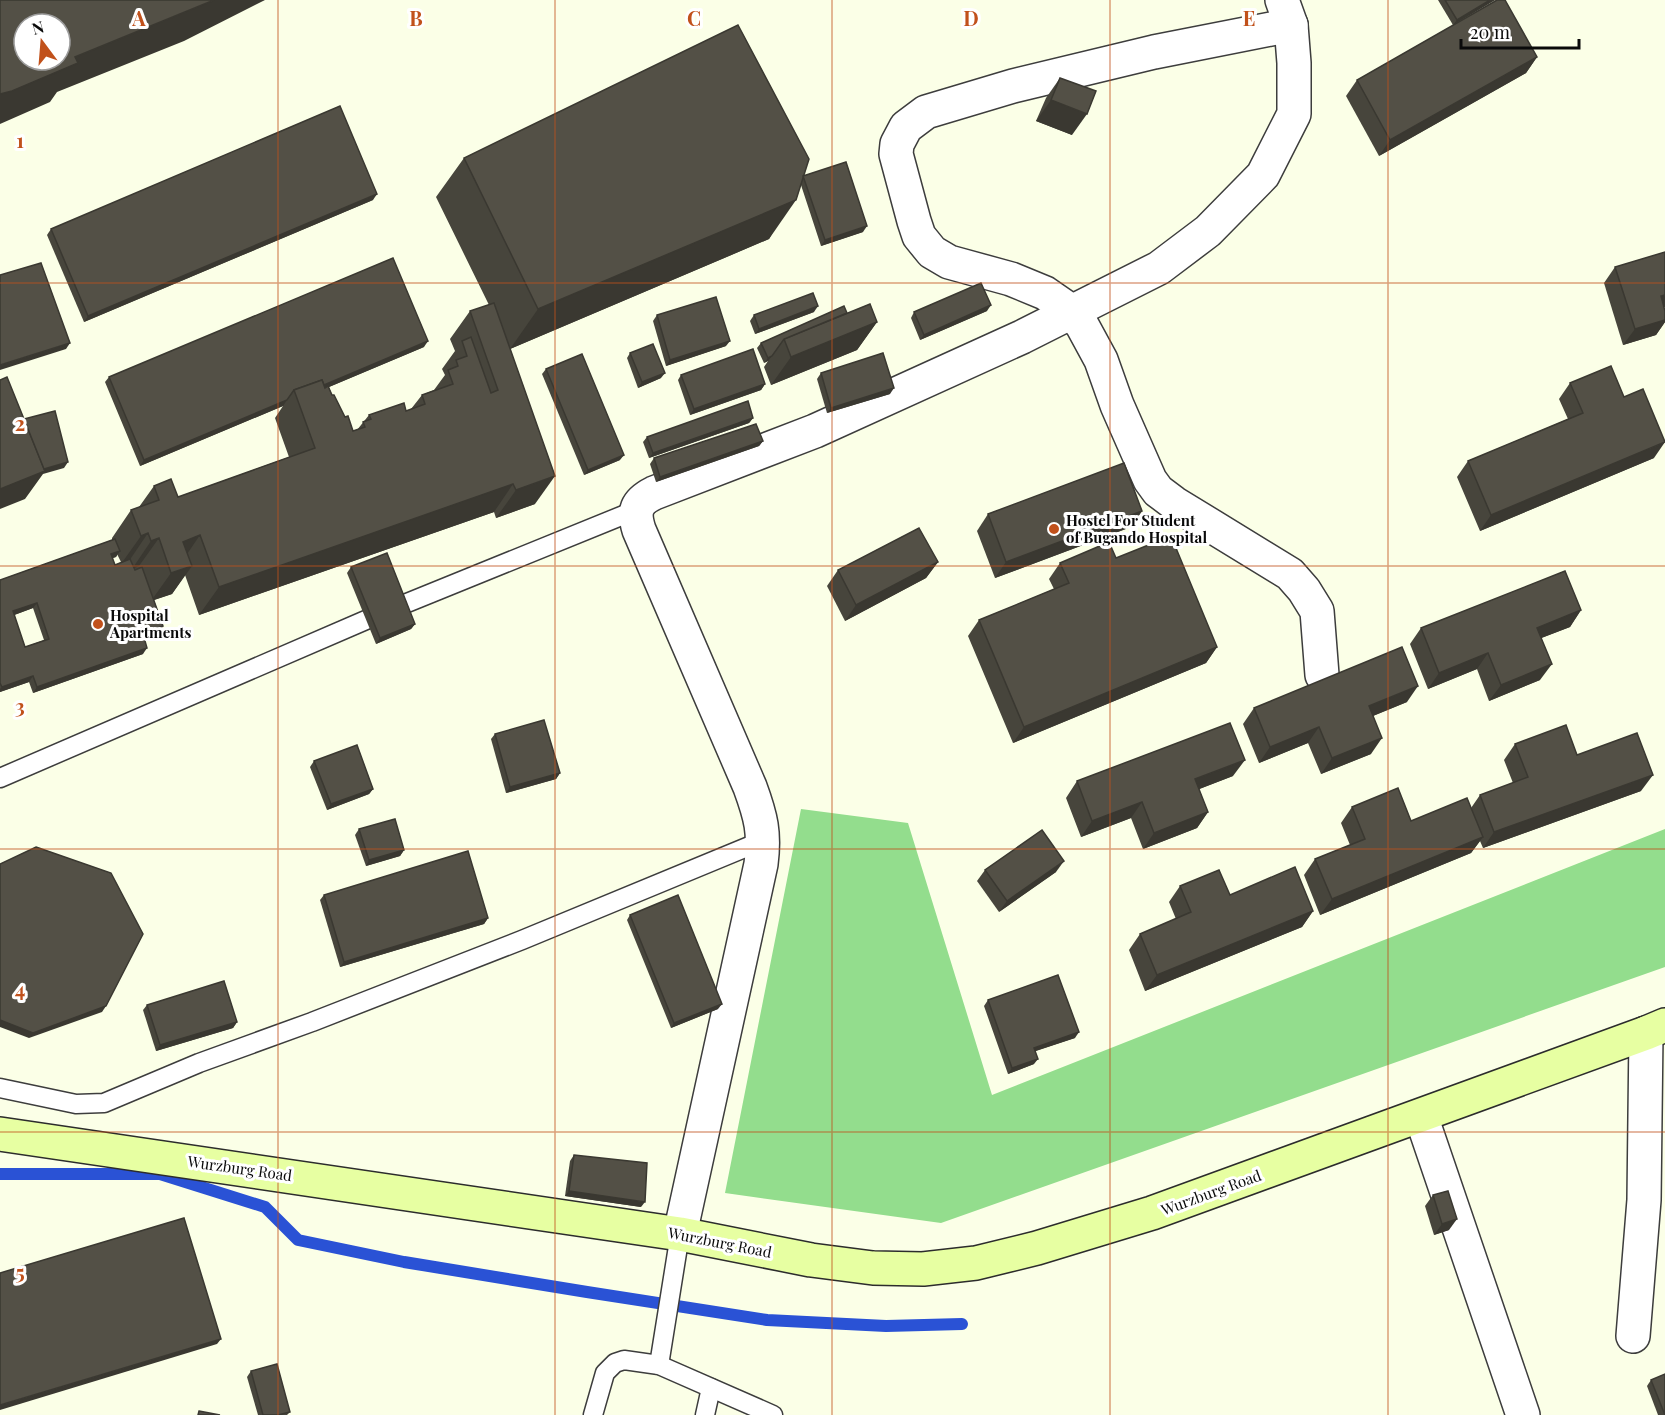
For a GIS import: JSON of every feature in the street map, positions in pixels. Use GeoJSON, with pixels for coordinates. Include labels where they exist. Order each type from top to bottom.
{"type":"FeatureCollection","features":[{"type":"Feature","properties":{"kind":"main road","name":"Wurzburg Road"},"geometry":{"type":"LineString","coordinates":[[0,1134],[680,1234],[811,1260],[873,1268],[923,1269],[976,1263],[1037,1248],[1152,1213],[1656,1029]]}},
{"type":"Feature","properties":{"kind":"street"},"geometry":{"type":"LineString","coordinates":[[680,1234],[761,864],[764,840],[760,814],[750,787],[639,530],[636,510],[640,502],[654,494],[815,431],[1022,337],[1071,311],[1159,268],[1208,231],[1263,175],[1294,114],[1294,63],[1286,12],[1154,52],[1013,86],[926,112],[906,128],[897,144],[898,163],[914,221],[926,247],[949,262],[1011,279],[1046,293],[1071,311],[1082,325],[1101,360],[1117,405],[1150,480],[1158,491],[1290,574],[1304,590],[1317,611],[1322,675]]}},
{"type":"Feature","properties":{"kind":"street"},"geometry":{"type":"LineString","coordinates":[[1633,1336],[1656,1029]]}},
{"type":"Feature","properties":{"kind":"street"},"geometry":{"type":"LineString","coordinates":[[1421,1116],[1523,1415]]}},
{"type":"Feature","properties":{"kind":"lane"},"geometry":{"type":"LineString","coordinates":[[402,605],[636,510]]}},
{"type":"Feature","properties":{"kind":"lane"},"geometry":{"type":"LineString","coordinates":[[0,778],[366,620]]}},
{"type":"Feature","properties":{"kind":"lane"},"geometry":{"type":"LineString","coordinates":[[0,1088],[76,1104],[104,1103],[198,1063],[312,1023],[522,940],[764,840]]}},
{"type":"Feature","properties":{"kind":"lane"},"geometry":{"type":"LineString","coordinates":[[659,1365],[680,1234]]}},
{"type":"Feature","properties":{"kind":"lane"},"geometry":{"type":"LineString","coordinates":[[593,1415],[605,1373],[608,1368],[624,1360],[659,1365],[773,1415]]}},
{"type":"Feature","properties":{"kind":"lane"},"geometry":{"type":"LineString","coordinates":[[705,1415],[711,1388]]}},
{"type":"Feature","properties":{"kind":"green space"},"geometry":{"type":"Polygon","coordinates":[[[801,809],[908,823],[992,1095],[1665,829],[1665,967],[941,1223],[725,1193],[801,809]]]}},
{"type":"Feature","properties":{"kind":"building"},"geometry":{"type":"Polygon","coordinates":[[[0,0],[214,0],[75,57],[78,63],[72,66],[72,12],[12,12],[12,72],[57,72],[0,94],[0,0]]]}},
{"type":"Feature","properties":{"kind":"building"},"geometry":{"type":"Polygon","coordinates":[[[1445,0],[1490,0],[1457,20],[1445,0]]]}},
{"type":"Feature","properties":{"kind":"building"},"geometry":{"type":"Polygon","coordinates":[[[1497,0],[1505,0],[1537,57],[1390,140],[1357,80],[1497,0]]]}},
{"type":"Feature","properties":{"kind":"building"},"geometry":{"type":"Polygon","coordinates":[[[738,25],[809,159],[796,200],[538,309],[464,158],[738,25]]]}},
{"type":"Feature","properties":{"kind":"building"},"geometry":{"type":"Polygon","coordinates":[[[1060,78],[1096,91],[1087,114],[1051,100],[1060,78]]]}},
{"type":"Feature","properties":{"kind":"building"},"geometry":{"type":"Polygon","coordinates":[[[340,106],[377,194],[88,316],[51,229],[340,106]]]}},
{"type":"Feature","properties":{"kind":"building"},"geometry":{"type":"Polygon","coordinates":[[[846,162],[867,226],[825,240],[803,176],[846,162]]]}},
{"type":"Feature","properties":{"kind":"building"},"geometry":{"type":"Polygon","coordinates":[[[1665,252],[1665,295],[1661,296],[1665,320],[1635,329],[1615,267],[1665,252]]]}},
{"type":"Feature","properties":{"kind":"building"},"geometry":{"type":"Polygon","coordinates":[[[393,258],[428,341],[324,385],[322,380],[294,390],[287,400],[144,460],[109,377],[393,258]]]}},
{"type":"Feature","properties":{"kind":"building"},"geometry":{"type":"Polygon","coordinates":[[[41,263],[70,343],[0,365],[0,275],[41,263]]]}},
{"type":"Feature","properties":{"kind":"building"},"geometry":{"type":"Polygon","coordinates":[[[981,283],[991,305],[924,335],[914,312],[981,283]]]}},
{"type":"Feature","properties":{"kind":"building"},"geometry":{"type":"Polygon","coordinates":[[[813,293],[818,306],[759,329],[754,315],[813,293]]]}},
{"type":"Feature","properties":{"kind":"building"},"geometry":{"type":"Polygon","coordinates":[[[716,297],[730,341],[670,360],[657,315],[716,297]]]}},
{"type":"Feature","properties":{"kind":"building"},"geometry":{"type":"Polygon","coordinates":[[[494,303],[555,476],[516,490],[513,484],[219,587],[200,535],[183,542],[192,566],[171,573],[159,538],[151,541],[148,533],[141,536],[131,510],[159,500],[154,486],[171,479],[178,497],[315,448],[294,390],[322,380],[325,388],[328,386],[334,395],[345,417],[348,416],[353,431],[365,427],[363,422],[371,419],[369,415],[404,403],[406,411],[425,404],[422,395],[453,384],[448,370],[458,366],[456,360],[467,356],[462,341],[471,337],[491,393],[498,390],[470,311],[494,303]]]}},
{"type":"Feature","properties":{"kind":"building"},"geometry":{"type":"Polygon","coordinates":[[[870,304],[877,322],[791,357],[784,339],[870,304]]]}},
{"type":"Feature","properties":{"kind":"building"},"geometry":{"type":"Polygon","coordinates":[[[844,306],[847,313],[784,339],[768,358],[761,343],[844,306]]]}},
{"type":"Feature","properties":{"kind":"building"},"geometry":{"type":"Polygon","coordinates":[[[653,344],[665,373],[642,382],[630,353],[653,344]]]}},
{"type":"Feature","properties":{"kind":"building"},"geometry":{"type":"Polygon","coordinates":[[[753,349],[765,384],[694,409],[681,375],[753,349]]]}},
{"type":"Feature","properties":{"kind":"building"},"geometry":{"type":"Polygon","coordinates":[[[883,353],[894,388],[831,408],[821,373],[883,353]]]}},
{"type":"Feature","properties":{"kind":"building"},"geometry":{"type":"Polygon","coordinates":[[[582,354],[624,455],[588,470],[546,369],[582,354]]]}},
{"type":"Feature","properties":{"kind":"building"},"geometry":{"type":"Polygon","coordinates":[[[1611,366],[1624,397],[1643,389],[1665,442],[1491,515],[1468,461],[1583,413],[1570,383],[1611,366]]]}},
{"type":"Feature","properties":{"kind":"building"},"geometry":{"type":"Polygon","coordinates":[[[7,377],[45,471],[0,489],[0,380],[7,377]]]}},
{"type":"Feature","properties":{"kind":"building"},"geometry":{"type":"Polygon","coordinates":[[[748,401],[753,418],[653,453],[647,437],[748,401]]]}},
{"type":"Feature","properties":{"kind":"building"},"geometry":{"type":"Polygon","coordinates":[[[55,411],[68,462],[44,469],[24,419],[55,411]]]}},
{"type":"Feature","properties":{"kind":"building"},"geometry":{"type":"Polygon","coordinates":[[[756,424],[763,441],[660,477],[654,458],[756,424]]]}},
{"type":"Feature","properties":{"kind":"building","name":"Hostel For Student of Bugando Hospital"},"geometry":{"type":"Polygon","coordinates":[[[1124,463],[1142,511],[1006,562],[988,514],[1124,463]]]}},
{"type":"Feature","properties":{"kind":"building"},"geometry":{"type":"Polygon","coordinates":[[[919,528],[938,562],[856,605],[838,570],[919,528]]]}},
{"type":"Feature","properties":{"kind":"building"},"geometry":{"type":"Polygon","coordinates":[[[1171,536],[1217,647],[1024,727],[979,620],[1069,583],[1060,563],[1109,542],[1116,558],[1171,536]]]}},
{"type":"Feature","properties":{"kind":"building","name":"Hospital Apartments"},"geometry":{"type":"Polygon","coordinates":[[[115,539],[120,551],[111,554],[115,565],[130,559],[135,570],[142,567],[163,626],[143,634],[147,648],[37,687],[33,676],[2,687],[0,683],[0,580],[115,539]],[[37,603],[13,611],[25,647],[49,639],[37,603]]]}},
{"type":"Feature","properties":{"kind":"building"},"geometry":{"type":"Polygon","coordinates":[[[387,553],[415,624],[380,638],[351,567],[387,553]]]}},
{"type":"Feature","properties":{"kind":"building"},"geometry":{"type":"Polygon","coordinates":[[[1565,571],[1581,610],[1537,628],[1552,664],[1501,685],[1488,653],[1439,673],[1421,628],[1565,571]]]}},
{"type":"Feature","properties":{"kind":"building"},"geometry":{"type":"Polygon","coordinates":[[[1402,647],[1418,686],[1369,706],[1382,738],[1332,758],[1319,727],[1270,747],[1254,708],[1402,647]]]}},
{"type":"Feature","properties":{"kind":"building"},"geometry":{"type":"Polygon","coordinates":[[[544,720],[560,773],[510,787],[495,734],[544,720]]]}},
{"type":"Feature","properties":{"kind":"building"},"geometry":{"type":"Polygon","coordinates":[[[1230,723],[1245,760],[1195,779],[1208,812],[1154,833],[1142,802],[1092,821],[1077,781],[1230,723]]]}},
{"type":"Feature","properties":{"kind":"building"},"geometry":{"type":"Polygon","coordinates":[[[1566,725],[1577,755],[1637,733],[1653,775],[1494,832],[1480,795],[1528,777],[1515,744],[1566,725]]]}},
{"type":"Feature","properties":{"kind":"building"},"geometry":{"type":"Polygon","coordinates":[[[357,745],[373,789],[331,804],[314,761],[357,745]]]}},
{"type":"Feature","properties":{"kind":"building"},"geometry":{"type":"Polygon","coordinates":[[[1398,788],[1411,821],[1467,798],[1483,837],[1332,899],[1315,859],[1365,839],[1352,807],[1398,788]]]}},
{"type":"Feature","properties":{"kind":"building"},"geometry":{"type":"Polygon","coordinates":[[[395,819],[404,850],[369,860],[359,829],[395,819]]]}},
{"type":"Feature","properties":{"kind":"building"},"geometry":{"type":"Polygon","coordinates":[[[1042,830],[1064,861],[1007,901],[985,870],[1042,830]]]}},
{"type":"Feature","properties":{"kind":"building"},"geometry":{"type":"Polygon","coordinates":[[[36,847],[111,873],[143,934],[106,1006],[33,1033],[0,1020],[0,864],[36,847]]]}},
{"type":"Feature","properties":{"kind":"building"},"geometry":{"type":"Polygon","coordinates":[[[468,851],[488,918],[344,962],[324,895],[468,851]]]}},
{"type":"Feature","properties":{"kind":"building"},"geometry":{"type":"Polygon","coordinates":[[[1295,867],[1313,911],[1157,975],[1140,934],[1191,912],[1180,886],[1219,870],[1230,895],[1295,867]]]}},
{"type":"Feature","properties":{"kind":"building"},"geometry":{"type":"Polygon","coordinates":[[[678,895],[722,1004],[674,1023],[630,915],[678,895]]]}},
{"type":"Feature","properties":{"kind":"building"},"geometry":{"type":"Polygon","coordinates":[[[1058,975],[1079,1032],[1034,1048],[1038,1059],[1012,1068],[988,1000],[1058,975]]]}},
{"type":"Feature","properties":{"kind":"building"},"geometry":{"type":"Polygon","coordinates":[[[224,981],[237,1022],[160,1045],[147,1005],[224,981]]]}},
{"type":"Feature","properties":{"kind":"building"},"geometry":{"type":"Polygon","coordinates":[[[574,1155],[647,1163],[645,1202],[569,1191],[574,1155]]]}},
{"type":"Feature","properties":{"kind":"building"},"geometry":{"type":"Polygon","coordinates":[[[1448,1191],[1457,1219],[1442,1224],[1433,1195],[1448,1191]]]}},
{"type":"Feature","properties":{"kind":"building"},"geometry":{"type":"Polygon","coordinates":[[[184,1218],[221,1339],[0,1405],[0,1273],[184,1218]]]}},
{"type":"Feature","properties":{"kind":"building"},"geometry":{"type":"Polygon","coordinates":[[[277,1364],[290,1412],[263,1415],[251,1371],[277,1364]]]}},
{"type":"Feature","properties":{"kind":"building"},"geometry":{"type":"Polygon","coordinates":[[[1665,1374],[1665,1415],[1651,1380],[1665,1374]]]}},
{"type":"Feature","properties":{"kind":"building"},"geometry":{"type":"Polygon","coordinates":[[[199,1411],[220,1415],[198,1415],[199,1411]]]}},
{"type":"Feature","properties":{"kind":"waterway"},"geometry":{"type":"LineString","coordinates":[[0,1174],[160,1174],[265,1207],[298,1240],[404,1262],[587,1292],[767,1320],[886,1326],[962,1324]]}},
{"type":"Feature","properties":{"kind":"place","name":"Hostel For Student of Bugando Hospital"},"geometry":{"type":"Point","coordinates":[1054,529]}},
{"type":"Feature","properties":{"kind":"place","name":"Hospital Apartments"},"geometry":{"type":"Point","coordinates":[98,624]}}]}
